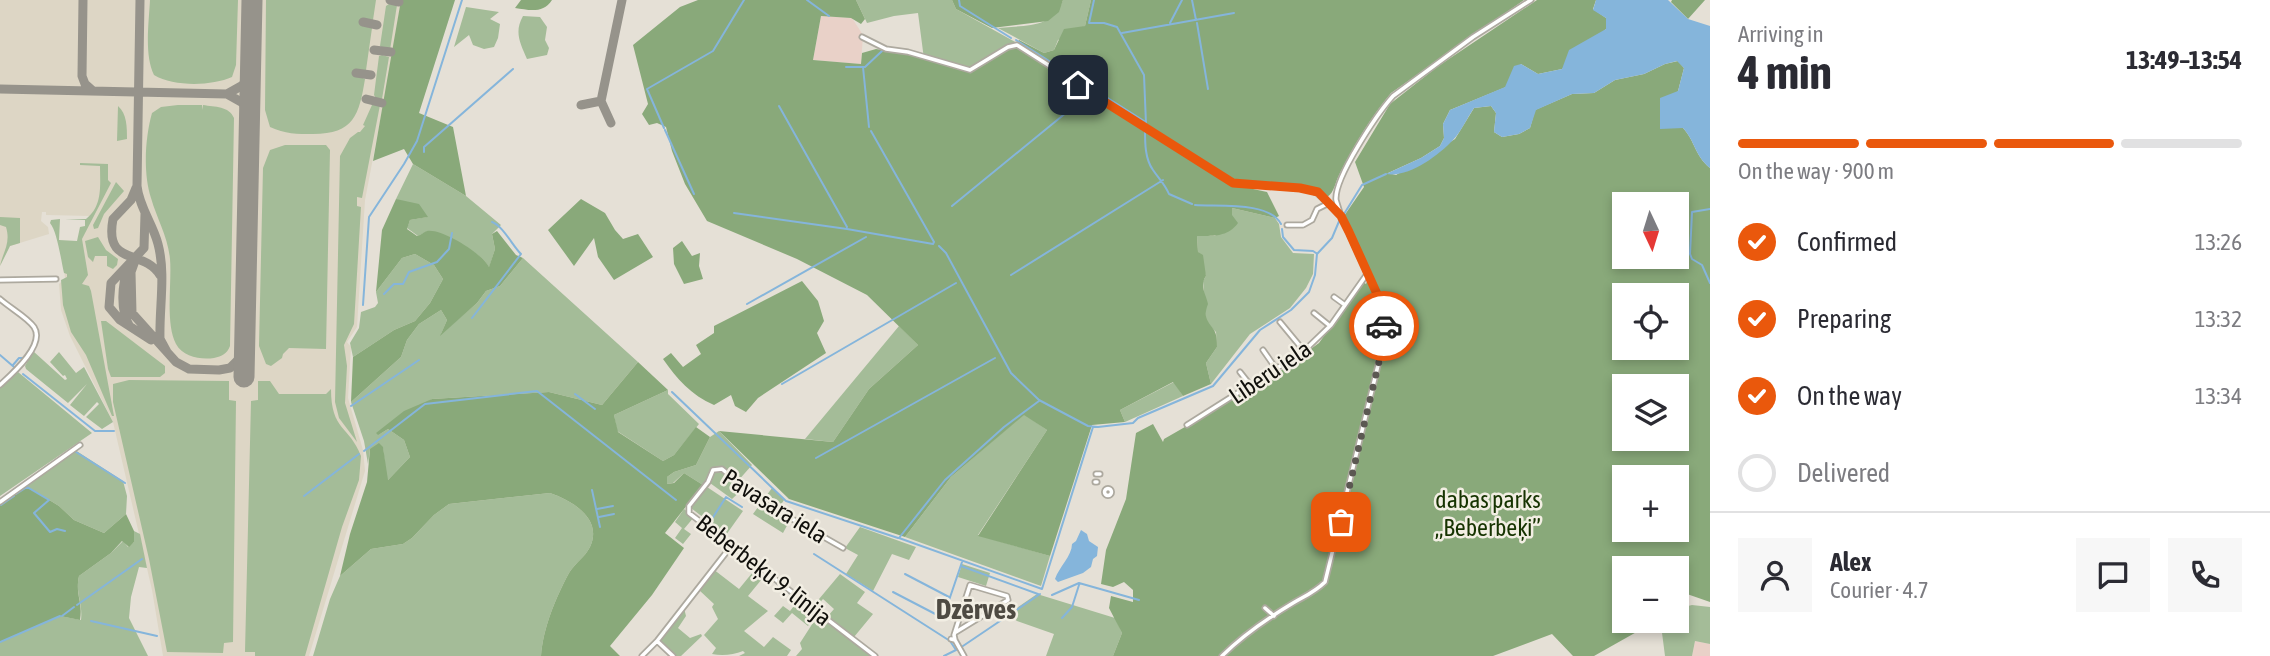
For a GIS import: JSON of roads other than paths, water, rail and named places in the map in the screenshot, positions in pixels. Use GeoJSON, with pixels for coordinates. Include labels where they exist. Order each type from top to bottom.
{"type":"FeatureCollection","features":[{"type":"Feature","properties":{"kind":"street"},"geometry":{"type":"LineString","coordinates":[[1222,656],[1248,633],[1316,591],[1325,582],[1382,349],[1384,313],[1341,216],[1336,200],[1336,187],[1382,108],[1393,96],[1474,37],[1531,0]]}},
{"type":"Feature","properties":{"kind":"street"},"geometry":{"type":"LineString","coordinates":[[862,37],[886,49],[908,52],[970,70],[1008,47],[1017,45],[1233,183],[1318,192],[1341,216]]}},
{"type":"Feature","properties":{"kind":"street"},"geometry":{"type":"LineString","coordinates":[[1287,225],[1303,225],[1312,220],[1317,209],[1329,203]]}},
{"type":"Feature","properties":{"kind":"street","name":"Liberu iela"},"geometry":{"type":"LineString","coordinates":[[1187,425],[1304,351],[1330,326],[1367,274]]}},
{"type":"Feature","properties":{"kind":"street"},"geometry":{"type":"LineString","coordinates":[[0,280],[56,279]]}},
{"type":"Feature","properties":{"kind":"street"},"geometry":{"type":"LineString","coordinates":[[1334,297],[1345,306]]}},
{"type":"Feature","properties":{"kind":"street"},"geometry":{"type":"LineString","coordinates":[[0,299],[34,327],[36,334],[26,361],[0,385]]}},
{"type":"Feature","properties":{"kind":"street"},"geometry":{"type":"LineString","coordinates":[[1314,313],[1330,326]]}},
{"type":"Feature","properties":{"kind":"street"},"geometry":{"type":"LineString","coordinates":[[1280,322],[1304,351]]}},
{"type":"Feature","properties":{"kind":"street"},"geometry":{"type":"LineString","coordinates":[[1263,350],[1277,370]]}},
{"type":"Feature","properties":{"kind":"street"},"geometry":{"type":"LineString","coordinates":[[1240,372],[1251,386]]}},
{"type":"Feature","properties":{"kind":"street"},"geometry":{"type":"LineString","coordinates":[[0,502],[80,445]]}},
{"type":"Feature","properties":{"kind":"street","name":"Pavasara iela"},"geometry":{"type":"LineString","coordinates":[[688,510],[708,482],[710,473],[719,468],[760,500],[843,548]]}},
{"type":"Feature","properties":{"kind":"street","name":"Beberbeķu 9. līnija"},"geometry":{"type":"LineString","coordinates":[[688,510],[875,656]]}},
{"type":"Feature","properties":{"kind":"street"},"geometry":{"type":"LineString","coordinates":[[642,656],[657,641],[732,545]]}},
{"type":"Feature","properties":{"kind":"street"},"geometry":{"type":"LineString","coordinates":[[954,637],[1008,600],[1007,596],[970,585],[954,637],[964,656]]}},
{"type":"Feature","properties":{"kind":"street"},"geometry":{"type":"LineString","coordinates":[[1265,608],[1274,616]]}},
{"type":"Feature","properties":{"kind":"street"},"geometry":{"type":"LineString","coordinates":[[657,641],[673,656]]}},
{"type":"Feature","properties":{"kind":"water"},"geometry":{"type":"Polygon","coordinates":[[[1596,0],[1668,0],[1688,19],[1710,26],[1710,168],[1701,159],[1683,128],[1660,129],[1660,98],[1678,91],[1684,68],[1677,61],[1644,74],[1615,80],[1594,93],[1572,94],[1536,110],[1530,128],[1519,134],[1502,137],[1494,132],[1496,113],[1491,106],[1474,108],[1456,137],[1431,159],[1404,173],[1386,174],[1440,146],[1444,138],[1443,124],[1450,110],[1505,87],[1514,66],[1521,64],[1538,74],[1562,69],[1569,50],[1606,29],[1606,18],[1593,10],[1596,0]]]}},
{"type":"Feature","properties":{"kind":"water"},"geometry":{"type":"Polygon","coordinates":[[[1081,530],[1087,534],[1089,541],[1098,547],[1097,556],[1091,567],[1083,573],[1058,582],[1055,579],[1081,530]]]}},
{"type":"Feature","properties":{"kind":"waterway"},"geometry":{"type":"LineString","coordinates":[[363,305],[369,217],[417,141],[462,0]]}},
{"type":"Feature","properties":{"kind":"waterway"},"geometry":{"type":"LineString","coordinates":[[664,128],[647,89],[713,51],[744,0]]}},
{"type":"Feature","properties":{"kind":"waterway"},"geometry":{"type":"LineString","coordinates":[[807,0],[829,16]]}},
{"type":"Feature","properties":{"kind":"waterway"},"geometry":{"type":"LineString","coordinates":[[959,0],[960,6],[1011,38]]}},
{"type":"Feature","properties":{"kind":"waterway"},"geometry":{"type":"LineString","coordinates":[[1094,0],[1089,23],[1104,23],[1117,27],[1144,75],[1146,124]]}},
{"type":"Feature","properties":{"kind":"waterway"},"geometry":{"type":"LineString","coordinates":[[1170,23],[1182,0]]}},
{"type":"Feature","properties":{"kind":"waterway"},"geometry":{"type":"LineString","coordinates":[[1192,0],[1196,20]]}},
{"type":"Feature","properties":{"kind":"waterway"},"geometry":{"type":"LineString","coordinates":[[1122,33],[1234,13]]}},
{"type":"Feature","properties":{"kind":"waterway"},"geometry":{"type":"LineString","coordinates":[[1197,23],[1208,89]]}},
{"type":"Feature","properties":{"kind":"waterway"},"geometry":{"type":"LineString","coordinates":[[1016,40],[1144,121]]}},
{"type":"Feature","properties":{"kind":"waterway"},"geometry":{"type":"LineString","coordinates":[[846,67],[865,67],[882,51]]}},
{"type":"Feature","properties":{"kind":"waterway"},"geometry":{"type":"LineString","coordinates":[[863,67],[869,127]]}},
{"type":"Feature","properties":{"kind":"waterway"},"geometry":{"type":"LineString","coordinates":[[424,152],[424,147],[513,69]]}},
{"type":"Feature","properties":{"kind":"waterway"},"geometry":{"type":"LineString","coordinates":[[952,206],[1089,94]]}},
{"type":"Feature","properties":{"kind":"waterway"},"geometry":{"type":"LineString","coordinates":[[779,106],[847,227]]}},
{"type":"Feature","properties":{"kind":"waterway"},"geometry":{"type":"LineString","coordinates":[[665,130],[694,194]]}},
{"type":"Feature","properties":{"kind":"waterway"},"geometry":{"type":"LineString","coordinates":[[1145,130],[1150,166],[1169,194],[1192,204]]}},
{"type":"Feature","properties":{"kind":"waterway"},"geometry":{"type":"LineString","coordinates":[[871,131],[934,242]]}},
{"type":"Feature","properties":{"kind":"waterway"},"geometry":{"type":"LineString","coordinates":[[1344,214],[1362,185],[1386,174]]}},
{"type":"Feature","properties":{"kind":"waterway"},"geometry":{"type":"LineString","coordinates":[[1011,275],[1163,180]]}},
{"type":"Feature","properties":{"kind":"waterway"},"geometry":{"type":"LineString","coordinates":[[1195,205],[1254,208],[1275,217],[1281,224]]}},
{"type":"Feature","properties":{"kind":"waterway"},"geometry":{"type":"LineString","coordinates":[[1710,209],[1692,212],[1690,254],[1692,259],[1702,265],[1710,283]]}},
{"type":"Feature","properties":{"kind":"waterway"},"geometry":{"type":"LineString","coordinates":[[734,213],[933,244],[934,242]]}},
{"type":"Feature","properties":{"kind":"waterway"},"geometry":{"type":"LineString","coordinates":[[939,246],[946,253],[1011,373],[1039,400],[1088,426],[1098,427],[1133,423],[1138,418],[1213,386],[1260,330],[1291,310],[1309,292],[1315,275],[1317,254],[1332,238],[1340,219]]}},
{"type":"Feature","properties":{"kind":"waterway"},"geometry":{"type":"LineString","coordinates":[[472,318],[521,254],[504,232],[492,222]]}},
{"type":"Feature","properties":{"kind":"waterway"},"geometry":{"type":"LineString","coordinates":[[1282,229],[1283,237],[1294,250],[1316,253]]}},
{"type":"Feature","properties":{"kind":"waterway"},"geometry":{"type":"LineString","coordinates":[[384,294],[394,284],[403,284],[409,272],[437,262],[449,249],[452,233]]}},
{"type":"Feature","properties":{"kind":"waterway"},"geometry":{"type":"LineString","coordinates":[[747,304],[866,237]]}},
{"type":"Feature","properties":{"kind":"waterway"},"geometry":{"type":"LineString","coordinates":[[782,384],[956,283]]}},
{"type":"Feature","properties":{"kind":"waterway"},"geometry":{"type":"LineString","coordinates":[[0,355],[14,367]]}},
{"type":"Feature","properties":{"kind":"waterway"},"geometry":{"type":"LineString","coordinates":[[13,365],[19,358],[23,358]]}},
{"type":"Feature","properties":{"kind":"waterway"},"geometry":{"type":"LineString","coordinates":[[816,458],[995,358]]}},
{"type":"Feature","properties":{"kind":"waterway"},"geometry":{"type":"LineString","coordinates":[[351,406],[419,360]]}},
{"type":"Feature","properties":{"kind":"waterway"},"geometry":{"type":"LineString","coordinates":[[23,374],[95,431],[114,431]]}},
{"type":"Feature","properties":{"kind":"waterway"},"geometry":{"type":"LineString","coordinates":[[364,451],[425,404],[537,391],[676,500]]}},
{"type":"Feature","properties":{"kind":"waterway"},"geometry":{"type":"LineString","coordinates":[[672,392],[786,501],[898,538]]}},
{"type":"Feature","properties":{"kind":"waterway"},"geometry":{"type":"LineString","coordinates":[[575,394],[595,409]]}},
{"type":"Feature","properties":{"kind":"waterway"},"geometry":{"type":"LineString","coordinates":[[1039,401],[1004,427],[945,480],[899,538],[1042,589],[1093,427]]}},
{"type":"Feature","properties":{"kind":"waterway"},"geometry":{"type":"LineString","coordinates":[[76,452],[125,483]]}},
{"type":"Feature","properties":{"kind":"waterway"},"geometry":{"type":"LineString","coordinates":[[304,496],[359,454]]}},
{"type":"Feature","properties":{"kind":"waterway"},"geometry":{"type":"LineString","coordinates":[[16,494],[27,487],[49,500],[34,513],[50,532],[57,529],[65,531]]}},
{"type":"Feature","properties":{"kind":"waterway"},"geometry":{"type":"LineString","coordinates":[[592,490],[600,527]]}},
{"type":"Feature","properties":{"kind":"waterway"},"geometry":{"type":"LineString","coordinates":[[1,505],[14,496]]}},
{"type":"Feature","properties":{"kind":"waterway"},"geometry":{"type":"LineString","coordinates":[[710,522],[726,497],[742,507]]}},
{"type":"Feature","properties":{"kind":"waterway"},"geometry":{"type":"LineString","coordinates":[[597,509],[613,506]]}},
{"type":"Feature","properties":{"kind":"waterway"},"geometry":{"type":"LineString","coordinates":[[599,517],[614,514]]}},
{"type":"Feature","properties":{"kind":"waterway"},"geometry":{"type":"LineString","coordinates":[[814,554],[950,641],[956,650]]}},
{"type":"Feature","properties":{"kind":"waterway"},"geometry":{"type":"LineString","coordinates":[[77,605],[142,559]]}},
{"type":"Feature","properties":{"kind":"waterway"},"geometry":{"type":"LineString","coordinates":[[893,592],[943,618],[962,562]]}},
{"type":"Feature","properties":{"kind":"waterway"},"geometry":{"type":"LineString","coordinates":[[961,566],[1038,594]]}},
{"type":"Feature","properties":{"kind":"waterway"},"geometry":{"type":"LineString","coordinates":[[760,570],[807,607]]}},
{"type":"Feature","properties":{"kind":"waterway"},"geometry":{"type":"LineString","coordinates":[[905,574],[949,597]]}},
{"type":"Feature","properties":{"kind":"waterway"},"geometry":{"type":"LineString","coordinates":[[1052,595],[1079,583],[1139,600]]}},
{"type":"Feature","properties":{"kind":"waterway"},"geometry":{"type":"LineString","coordinates":[[1062,618],[1072,607],[1079,585]]}},
{"type":"Feature","properties":{"kind":"waterway"},"geometry":{"type":"LineString","coordinates":[[960,648],[1040,594]]}},
{"type":"Feature","properties":{"kind":"waterway"},"geometry":{"type":"LineString","coordinates":[[62,616],[74,607]]}},
{"type":"Feature","properties":{"kind":"waterway"},"geometry":{"type":"LineString","coordinates":[[0,642],[60,616]]}},
{"type":"Feature","properties":{"kind":"waterway"},"geometry":{"type":"LineString","coordinates":[[91,621],[157,636]]}},
{"type":"Feature","properties":{"kind":"waterway"},"geometry":{"type":"LineString","coordinates":[[944,656],[958,649]]}},
{"type":"Feature","properties":{"kind":"district","name":"Dzērves"},"geometry":{"type":"Point","coordinates":[976,609]}},
{"type":"Feature","properties":{"kind":"park label","name":"dabas parks „Beberbeķi”"},"geometry":{"type":"Point","coordinates":[1488,513]}}]}
